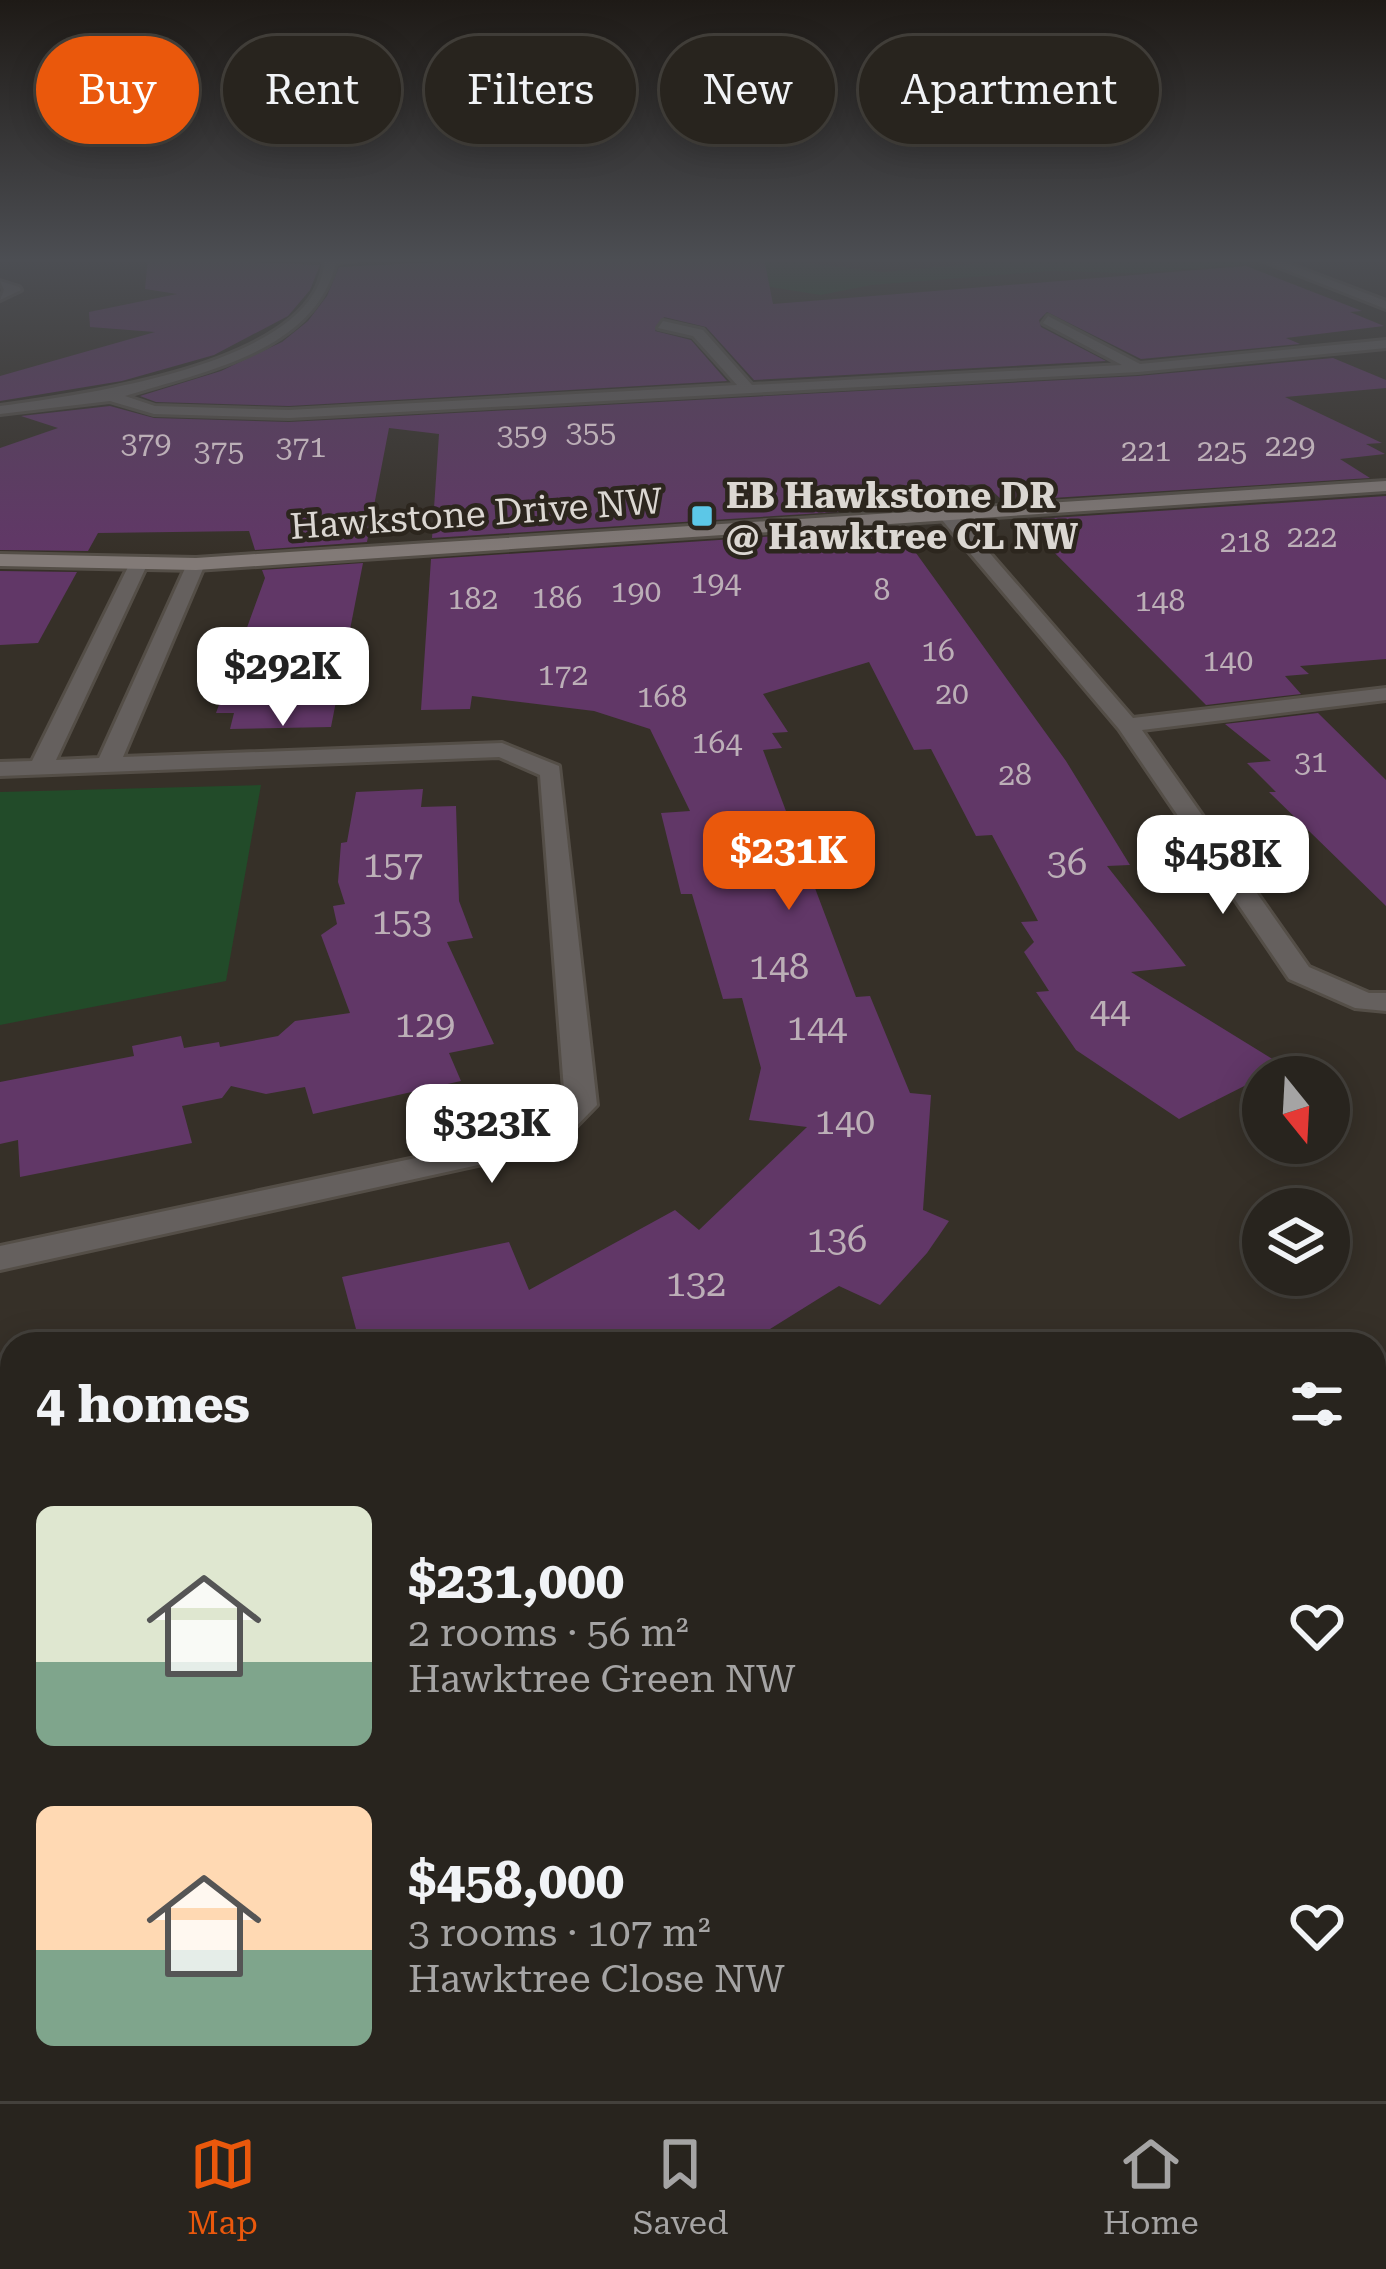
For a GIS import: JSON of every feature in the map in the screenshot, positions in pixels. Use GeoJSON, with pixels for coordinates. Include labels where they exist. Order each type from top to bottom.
{"type":"FeatureCollection","features":[{"type":"Feature","properties":{"kind":"street"},"geometry":{"type":"LineString","coordinates":[[0,428],[228,356]]}},
{"type":"Feature","properties":{"kind":"street"},"geometry":{"type":"LineString","coordinates":[[719,356],[749,390]]}},
{"type":"Feature","properties":{"kind":"street"},"geometry":{"type":"LineString","coordinates":[[1116,356],[1138,368]]}},
{"type":"Feature","properties":{"kind":"street"},"geometry":{"type":"LineString","coordinates":[[0,410],[110,396],[154,410],[289,414],[1138,368],[1262,356]]}},
{"type":"Feature","properties":{"kind":"street","name":"Hawkstone Drive NW"},"geometry":{"type":"LineString","coordinates":[[0,560],[196,564],[1386,486]]}},
{"type":"Feature","properties":{"kind":"street"},"geometry":{"type":"LineString","coordinates":[[948,516],[1127,725],[1299,973],[1365,1002],[1386,1002]]}},
{"type":"Feature","properties":{"kind":"street"},"geometry":{"type":"LineString","coordinates":[[108,765],[196,564]]}},
{"type":"Feature","properties":{"kind":"street"},"geometry":{"type":"LineString","coordinates":[[40,767],[138,565]]}},
{"type":"Feature","properties":{"kind":"street"},"geometry":{"type":"LineString","coordinates":[[1127,725],[1386,694]]}},
{"type":"Feature","properties":{"kind":"street"},"geometry":{"type":"LineString","coordinates":[[0,769],[502,750],[551,771],[581,1105],[544,1141],[0,1258]]}},
{"type":"Feature","properties":{"kind":"green space"},"geometry":{"type":"Polygon","coordinates":[[[261,785],[226,981],[0,1025],[0,792],[261,785]]]}},
{"type":"Feature","properties":{"kind":"building"},"geometry":{"type":"Polygon","coordinates":[[[70,356],[210,356],[122,381],[0,401],[0,376],[70,356]]]}},
{"type":"Feature","properties":{"kind":"building"},"geometry":{"type":"Polygon","coordinates":[[[252,356],[705,356],[727,381],[289,406],[156,402],[140,396],[252,356]]]}},
{"type":"Feature","properties":{"kind":"building"},"geometry":{"type":"Polygon","coordinates":[[[732,356],[1097,356],[1106,361],[754,380],[732,356]]]}},
{"type":"Feature","properties":{"kind":"building"},"geometry":{"type":"Polygon","coordinates":[[[1333,358],[1386,380],[1386,388],[1285,397],[1382,443],[1366,444],[1385,454],[1340,459],[1370,478],[1003,501],[985,484],[873,491],[885,509],[432,538],[439,434],[389,428],[367,542],[255,550],[249,531],[98,533],[88,551],[0,550],[0,448],[58,428],[21,416],[110,406],[154,418],[289,422],[1138,376],[1333,358]]]}},
{"type":"Feature","properties":{"kind":"building"},"geometry":{"type":"Polygon","coordinates":[[[1386,496],[1386,659],[1300,666],[1309,674],[1285,676],[1301,694],[1206,705],[1022,520],[1386,496]]]}},
{"type":"Feature","properties":{"kind":"building"},"geometry":{"type":"Polygon","coordinates":[[[898,528],[1066,761],[1130,865],[1107,866],[1186,966],[1131,972],[1268,1056],[1242,1056],[1242,1087],[1179,1119],[1076,1050],[1036,992],[1049,991],[1024,952],[1034,942],[1021,922],[1038,921],[992,835],[976,836],[931,749],[914,750],[869,662],[763,694],[788,732],[772,733],[782,748],[763,750],[856,997],[870,996],[910,1093],[931,1095],[923,1210],[949,1221],[880,1305],[839,1286],[765,1332],[357,1332],[342,1277],[509,1242],[529,1290],[675,1210],[699,1230],[807,1127],[749,1120],[761,1068],[742,998],[723,999],[692,894],[681,894],[661,813],[690,811],[650,729],[594,711],[472,696],[470,709],[421,710],[431,559],[898,528]]]}},
{"type":"Feature","properties":{"kind":"building"},"geometry":{"type":"Polygon","coordinates":[[[363,563],[331,727],[230,729],[234,713],[216,713],[265,578],[262,570],[363,563]]]}},
{"type":"Feature","properties":{"kind":"building"},"geometry":{"type":"Polygon","coordinates":[[[0,571],[77,572],[38,643],[0,645],[0,571]]]}},
{"type":"Feature","properties":{"kind":"building"},"geometry":{"type":"Polygon","coordinates":[[[1318,713],[1386,780],[1386,906],[1269,792],[1276,792],[1247,763],[1271,761],[1225,724],[1318,713]]]}},
{"type":"Feature","properties":{"kind":"building"},"geometry":{"type":"Polygon","coordinates":[[[423,789],[421,807],[456,806],[459,901],[473,938],[447,942],[494,1044],[449,1053],[461,1081],[313,1114],[305,1087],[266,1094],[231,1086],[222,1098],[182,1106],[192,1143],[20,1177],[18,1140],[0,1144],[0,1082],[134,1056],[132,1046],[181,1036],[184,1048],[219,1042],[220,1047],[278,1036],[295,1021],[350,1013],[321,935],[337,924],[333,906],[345,904],[338,882],[341,843],[347,842],[356,792],[423,789]]]}},
{"type":"Feature","properties":{"kind":"place","name":"EB Hawkstone DR @ Hawktree CL NW"},"geometry":{"type":"Point","coordinates":[702,516]}}]}
